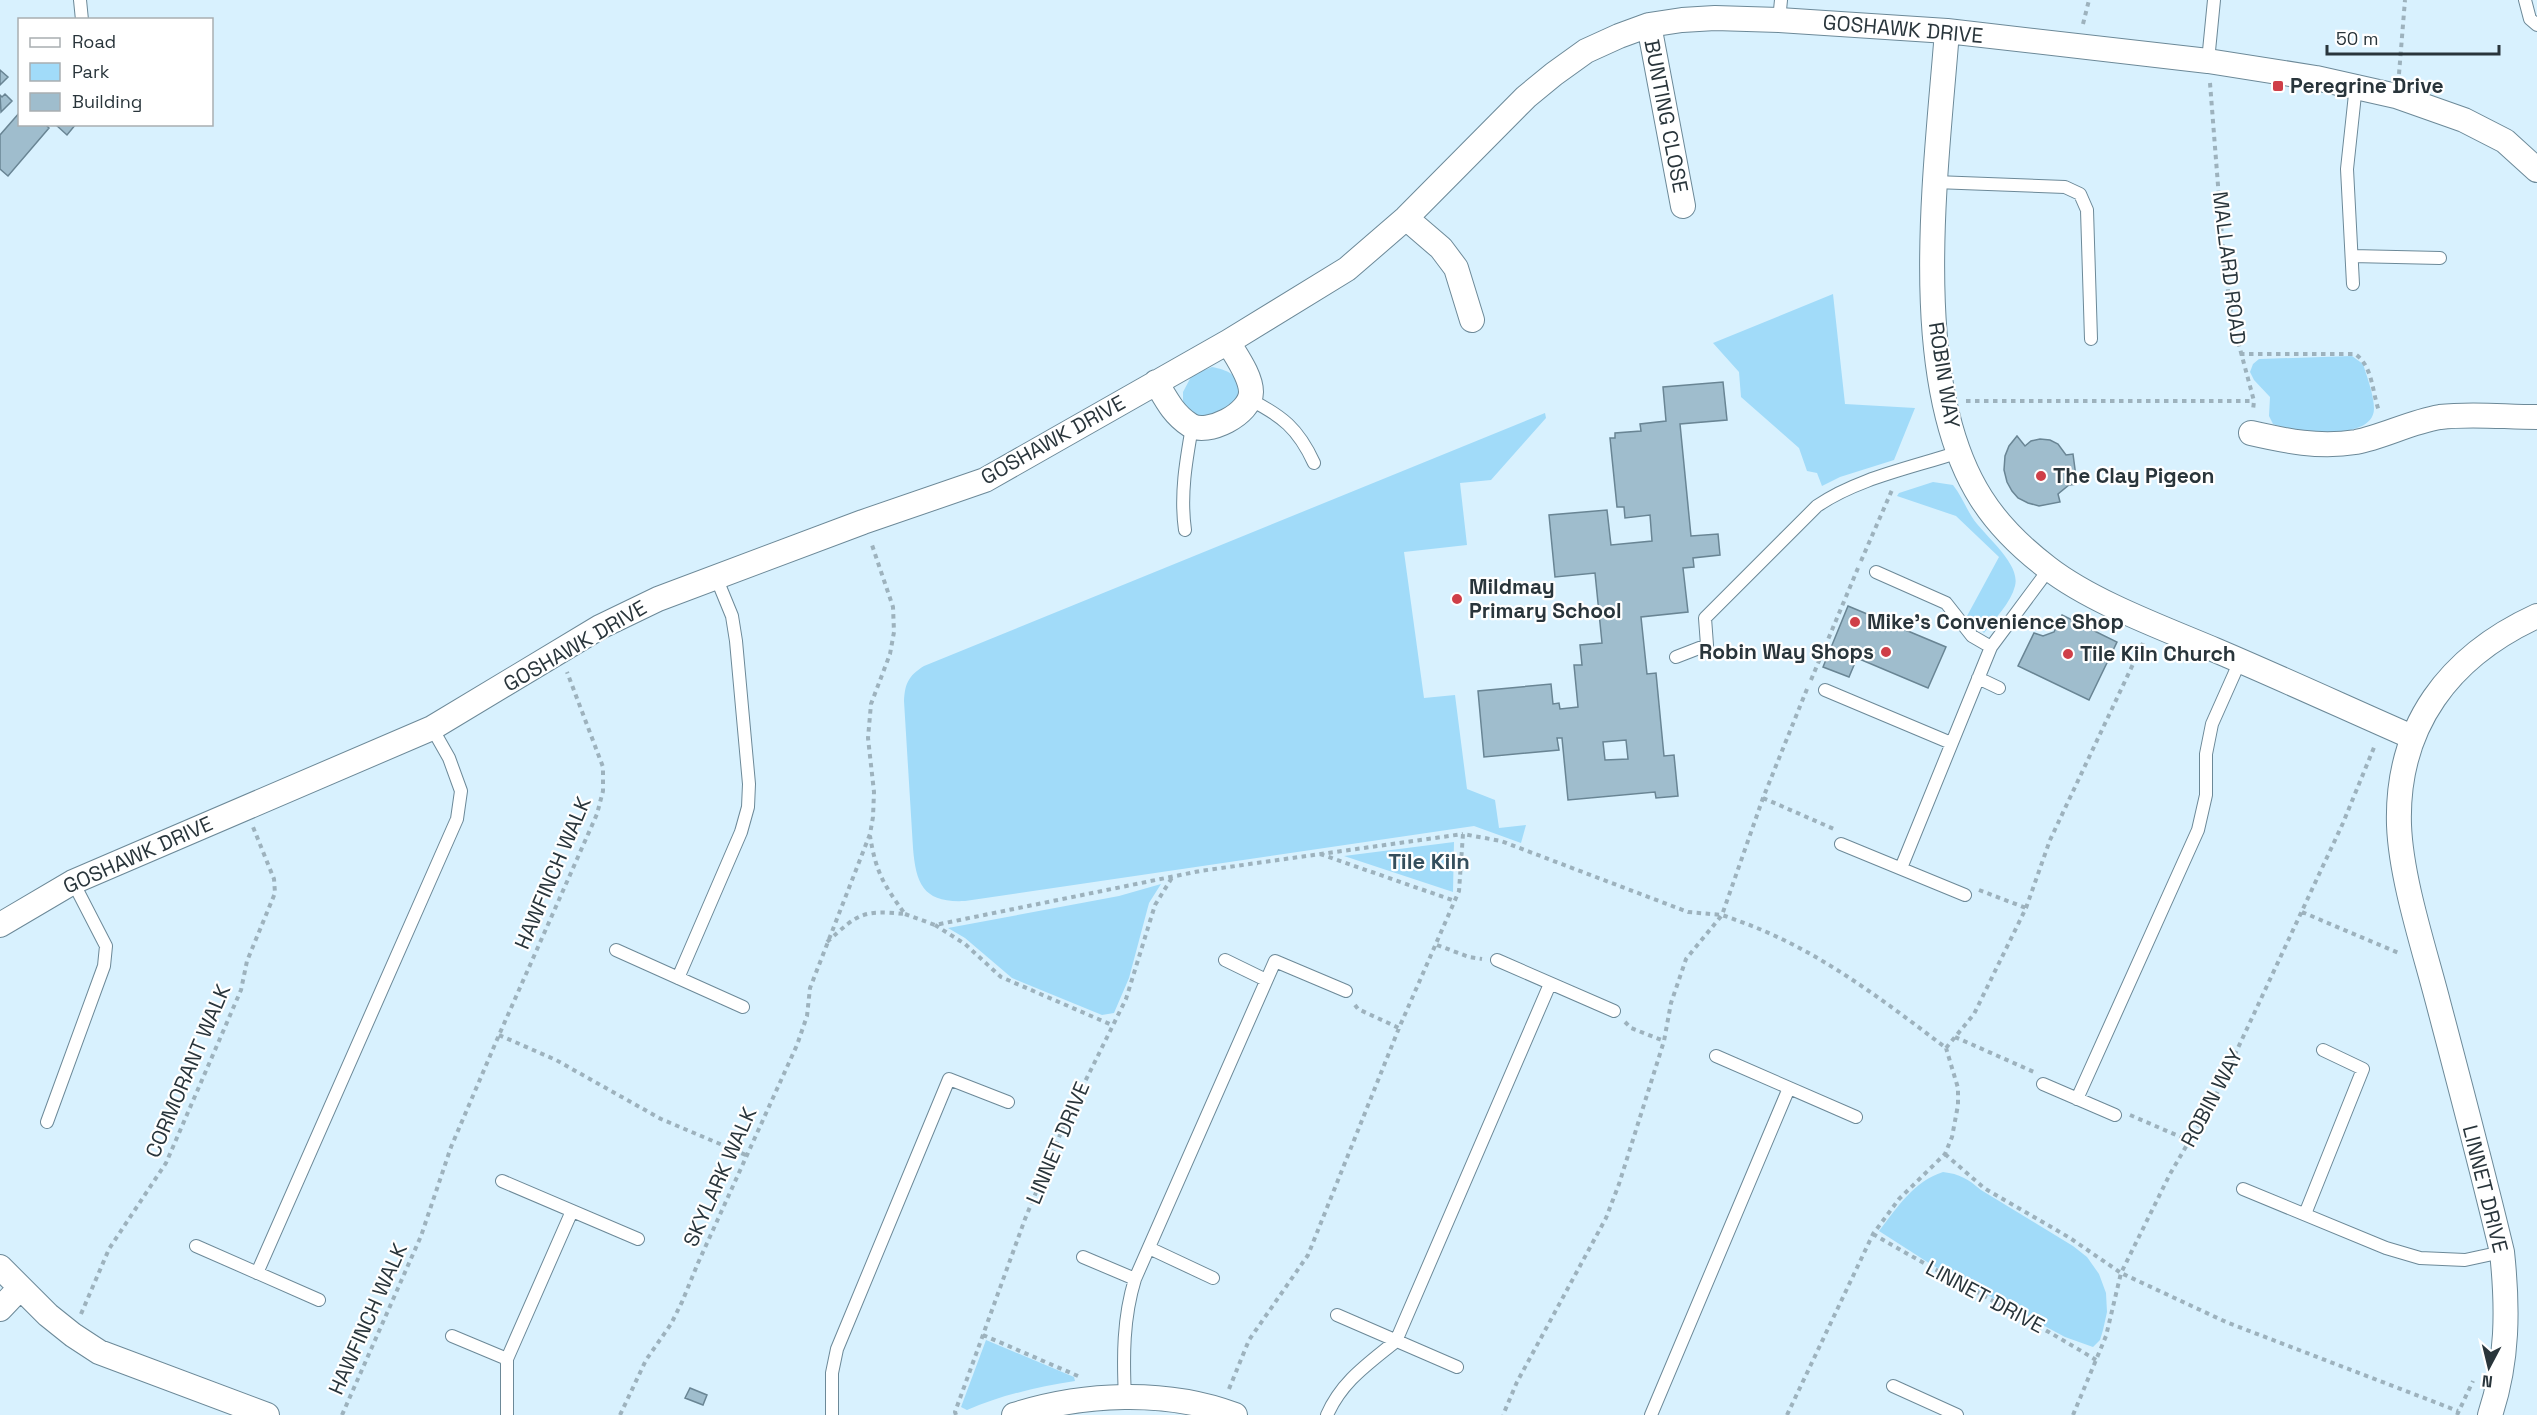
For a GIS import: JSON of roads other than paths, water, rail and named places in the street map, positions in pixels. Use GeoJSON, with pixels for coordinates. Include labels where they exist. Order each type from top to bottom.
{"type":"FeatureCollection","features":[{"type":"Feature","properties":{"kind":"street","name":"GOSHAWK DRIVE"},"geometry":{"type":"LineString","coordinates":[[0,925],[73,882],[432,728],[610,622],[658,599],[863,522],[985,480],[1228,342],[1347,269],[1406,218],[1526,97],[1554,74],[1586,51],[1618,36],[1649,26],[1682,20],[1780,10],[1947,32],[2208,61],[2356,86],[2396,96],[2464,120],[2505,141],[2537,170]]}},
{"type":"Feature","properties":{"kind":"street","name":"BUNTING CLOSE"},"geometry":{"type":"LineString","coordinates":[[1649,26],[1683,206]]}},
{"type":"Feature","properties":{"kind":"street","name":"ROBIN WAY"},"geometry":{"type":"LineString","coordinates":[[1947,32],[1935,182],[1932,249],[1934,306],[1945,403],[1959,452],[1981,497],[2010,536],[2049,569],[2086,591],[2152,624],[2412,737]]}},
{"type":"Feature","properties":{"kind":"street"},"geometry":{"type":"LineString","coordinates":[[1406,218],[1441,248],[1456,268],[1472,320]]}},
{"type":"Feature","properties":{"kind":"street"},"geometry":{"type":"LineString","coordinates":[[1156,382],[1173,411],[1192,427],[1210,427],[1232,418],[1247,405],[1251,392],[1245,373],[1228,342]]}},
{"type":"Feature","properties":{"kind":"street"},"geometry":{"type":"LineString","coordinates":[[2251,433],[2290,442],[2319,445],[2357,442],[2416,422],[2442,417],[2537,417]]}},
{"type":"Feature","properties":{"kind":"street","name":"LINNET DRIVE"},"geometry":{"type":"LineString","coordinates":[[2490,1415],[2503,1362],[2506,1329],[2506,1292],[2502,1252],[2412,900],[2399,825],[2404,765],[2412,737],[2427,708],[2446,681],[2467,659],[2508,629],[2537,616]]}},
{"type":"Feature","properties":{"kind":"street"},"geometry":{"type":"LineString","coordinates":[[0,1267],[20,1289],[73,1335],[99,1352],[267,1415]]}},
{"type":"Feature","properties":{"kind":"street"},"geometry":{"type":"LineString","coordinates":[[0,1309],[20,1289]]}},
{"type":"Feature","properties":{"kind":"street"},"geometry":{"type":"LineString","coordinates":[[1014,1415],[1086,1400],[1125,1398],[1192,1403],[1235,1415]]}},
{"type":"Feature","properties":{"kind":"lane"},"geometry":{"type":"LineString","coordinates":[[80,0],[82,18]]}},
{"type":"Feature","properties":{"kind":"lane"},"geometry":{"type":"LineString","coordinates":[[2208,61],[2214,0]]}},
{"type":"Feature","properties":{"kind":"lane"},"geometry":{"type":"LineString","coordinates":[[2525,0],[2530,19],[2537,25]]}},
{"type":"Feature","properties":{"kind":"lane"},"geometry":{"type":"LineString","coordinates":[[2352,284],[2347,169],[2356,86]]}},
{"type":"Feature","properties":{"kind":"lane"},"geometry":{"type":"LineString","coordinates":[[1935,182],[2065,187],[2080,194],[2087,210],[2091,339]]}},
{"type":"Feature","properties":{"kind":"lane"},"geometry":{"type":"LineString","coordinates":[[2352,256],[2440,258]]}},
{"type":"Feature","properties":{"kind":"lane"},"geometry":{"type":"LineString","coordinates":[[1249,399],[1275,413],[1295,429],[1314,463]]}},
{"type":"Feature","properties":{"kind":"lane"},"geometry":{"type":"LineString","coordinates":[[1185,530],[1182,512],[1184,473],[1192,427]]}},
{"type":"Feature","properties":{"kind":"lane"},"geometry":{"type":"LineString","coordinates":[[1676,657],[1707,645],[1705,618],[1817,506],[1854,486],[1959,452]]}},
{"type":"Feature","properties":{"kind":"lane"},"geometry":{"type":"LineString","coordinates":[[1901,868],[1991,647],[2049,569]]}},
{"type":"Feature","properties":{"kind":"lane"},"geometry":{"type":"LineString","coordinates":[[1876,572],[1946,603],[1972,636],[1991,647]]}},
{"type":"Feature","properties":{"kind":"lane"},"geometry":{"type":"LineString","coordinates":[[678,978],[741,832],[748,807],[736,641],[732,616],[716,577]]}},
{"type":"Feature","properties":{"kind":"lane"},"geometry":{"type":"LineString","coordinates":[[2078,1099],[2198,830],[2206,795],[2206,754],[2212,724],[2240,661]]}},
{"type":"Feature","properties":{"kind":"lane"},"geometry":{"type":"LineString","coordinates":[[1978,678],[1999,688]]}},
{"type":"Feature","properties":{"kind":"lane"},"geometry":{"type":"LineString","coordinates":[[1825,690],[1951,743]]}},
{"type":"Feature","properties":{"kind":"lane"},"geometry":{"type":"LineString","coordinates":[[258,1273],[457,819],[461,791],[449,758],[432,728]]}},
{"type":"Feature","properties":{"kind":"lane"},"geometry":{"type":"LineString","coordinates":[[1841,844],[1965,895]]}},
{"type":"Feature","properties":{"kind":"lane"},"geometry":{"type":"LineString","coordinates":[[47,1122],[104,966],[106,946],[73,882]]}},
{"type":"Feature","properties":{"kind":"lane"},"geometry":{"type":"LineString","coordinates":[[616,950],[743,1007]]}},
{"type":"Feature","properties":{"kind":"lane"},"geometry":{"type":"LineString","coordinates":[[1225,960],[1266,980]]}},
{"type":"Feature","properties":{"kind":"lane"},"geometry":{"type":"LineString","coordinates":[[1497,960],[1614,1011]]}},
{"type":"Feature","properties":{"kind":"lane"},"geometry":{"type":"LineString","coordinates":[[1125,1398],[1126,1323],[1135,1279],[1275,961],[1346,991]]}},
{"type":"Feature","properties":{"kind":"lane"},"geometry":{"type":"LineString","coordinates":[[1327,1415],[1337,1394],[1352,1377],[1396,1341],[1550,984]]}},
{"type":"Feature","properties":{"kind":"lane"},"geometry":{"type":"LineString","coordinates":[[2305,1214],[2363,1070],[2324,1050]]}},
{"type":"Feature","properties":{"kind":"lane"},"geometry":{"type":"LineString","coordinates":[[1716,1056],[1856,1117]]}},
{"type":"Feature","properties":{"kind":"lane"},"geometry":{"type":"LineString","coordinates":[[832,1415],[832,1373],[837,1349],[949,1079],[1008,1102]]}},
{"type":"Feature","properties":{"kind":"lane"},"geometry":{"type":"LineString","coordinates":[[2043,1084],[2115,1115]]}},
{"type":"Feature","properties":{"kind":"lane"},"geometry":{"type":"LineString","coordinates":[[1652,1415],[1790,1088]]}},
{"type":"Feature","properties":{"kind":"lane"},"geometry":{"type":"LineString","coordinates":[[502,1181],[638,1239]]}},
{"type":"Feature","properties":{"kind":"lane"},"geometry":{"type":"LineString","coordinates":[[2243,1189],[2386,1248],[2420,1258],[2465,1260],[2502,1252]]}},
{"type":"Feature","properties":{"kind":"lane"},"geometry":{"type":"LineString","coordinates":[[507,1415],[507,1359],[572,1211]]}},
{"type":"Feature","properties":{"kind":"lane"},"geometry":{"type":"LineString","coordinates":[[196,1246],[318,1300]]}},
{"type":"Feature","properties":{"kind":"lane"},"geometry":{"type":"LineString","coordinates":[[1149,1248],[1213,1278]]}},
{"type":"Feature","properties":{"kind":"lane"},"geometry":{"type":"LineString","coordinates":[[1083,1257],[1135,1279]]}},
{"type":"Feature","properties":{"kind":"lane"},"geometry":{"type":"LineString","coordinates":[[1337,1315],[1456,1367]]}},
{"type":"Feature","properties":{"kind":"lane"},"geometry":{"type":"LineString","coordinates":[[452,1336],[507,1359]]}},
{"type":"Feature","properties":{"kind":"lane"},"geometry":{"type":"LineString","coordinates":[[1893,1386],[1935,1411],[1958,1415]]}},
{"type":"Feature","properties":{"kind":"place","name":"Peregrine Drive"},"geometry":{"type":"Point","coordinates":[2278,86]}},
{"type":"Feature","properties":{"kind":"place","name":"The Clay Pigeon"},"geometry":{"type":"Point","coordinates":[2041,476]}},
{"type":"Feature","properties":{"kind":"place","name":"Mildmay Primary School"},"geometry":{"type":"Point","coordinates":[1457,599]}},
{"type":"Feature","properties":{"kind":"place","name":"Mike's Convenience Shop"},"geometry":{"type":"Point","coordinates":[1855,622]}},
{"type":"Feature","properties":{"kind":"place","name":"Robin Way Shops"},"geometry":{"type":"Point","coordinates":[1886,652]}},
{"type":"Feature","properties":{"kind":"place","name":"Tile Kiln Church"},"geometry":{"type":"Point","coordinates":[2068,654]}},
{"type":"Feature","properties":{"kind":"district","name":"Tile Kiln"},"geometry":{"type":"Point","coordinates":[1429,861]}}]}
